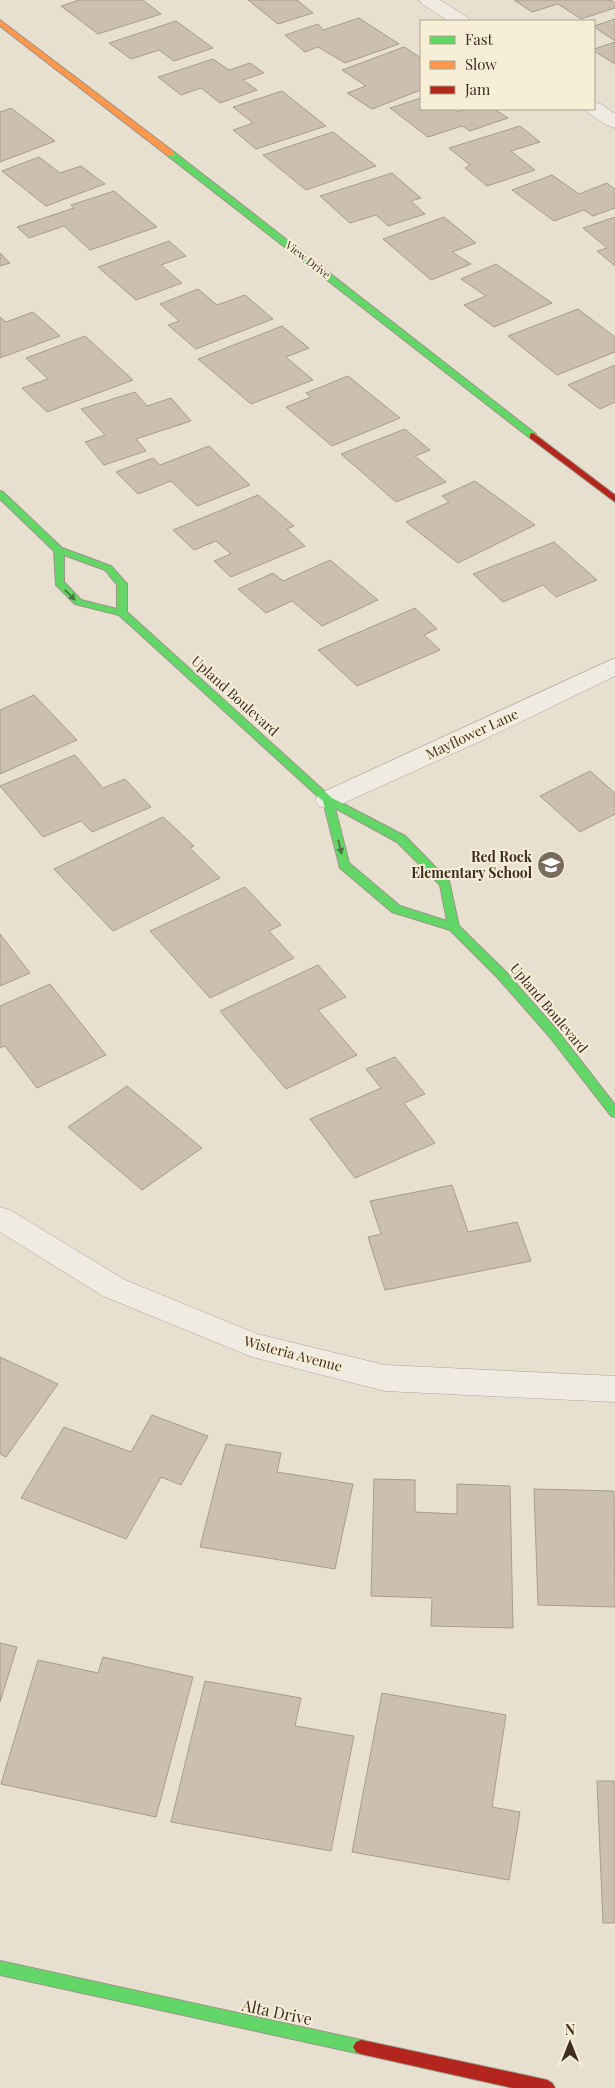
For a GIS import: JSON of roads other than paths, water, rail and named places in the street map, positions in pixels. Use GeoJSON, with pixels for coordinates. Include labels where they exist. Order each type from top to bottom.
{"type":"FeatureCollection","features":[{"type":"Feature","properties":{"kind":"street"},"geometry":{"type":"LineString","coordinates":[[428,0],[459,20]]}},
{"type":"Feature","properties":{"kind":"street","name":"View Drive"},"geometry":{"type":"LineString","coordinates":[[0,22],[615,499]]}},
{"type":"Feature","properties":{"kind":"street"},"geometry":{"type":"LineString","coordinates":[[595,109],[615,122]]}},
{"type":"Feature","properties":{"kind":"street"},"geometry":{"type":"LineString","coordinates":[[0,494],[58,550],[108,568],[122,584],[122,614]]}},
{"type":"Feature","properties":{"kind":"street","name":"Upland Boulevard"},"geometry":{"type":"LineString","coordinates":[[58,550],[59,583],[78,602],[122,614],[328,800],[401,839],[445,884],[454,927]]}},
{"type":"Feature","properties":{"kind":"street","name":"Mayflower Lane"},"geometry":{"type":"LineString","coordinates":[[328,800],[615,666]]}},
{"type":"Feature","properties":{"kind":"street","name":"Upland Boulevard"},"geometry":{"type":"LineString","coordinates":[[328,800],[344,865],[396,909],[454,927],[501,974],[554,1034],[615,1113]]}},
{"type":"Feature","properties":{"kind":"street","name":"Wisteria Avenue"},"geometry":{"type":"LineString","coordinates":[[0,1218],[114,1288],[252,1344],[385,1378],[615,1389]]}},
{"type":"Feature","properties":{"kind":"street","name":"Alta Drive"},"geometry":{"type":"LineString","coordinates":[[0,1968],[547,2088]]}},
{"type":"Feature","properties":{"kind":"place","name":"Red Rock Elementary School"},"geometry":{"type":"Point","coordinates":[551,865]}}]}
